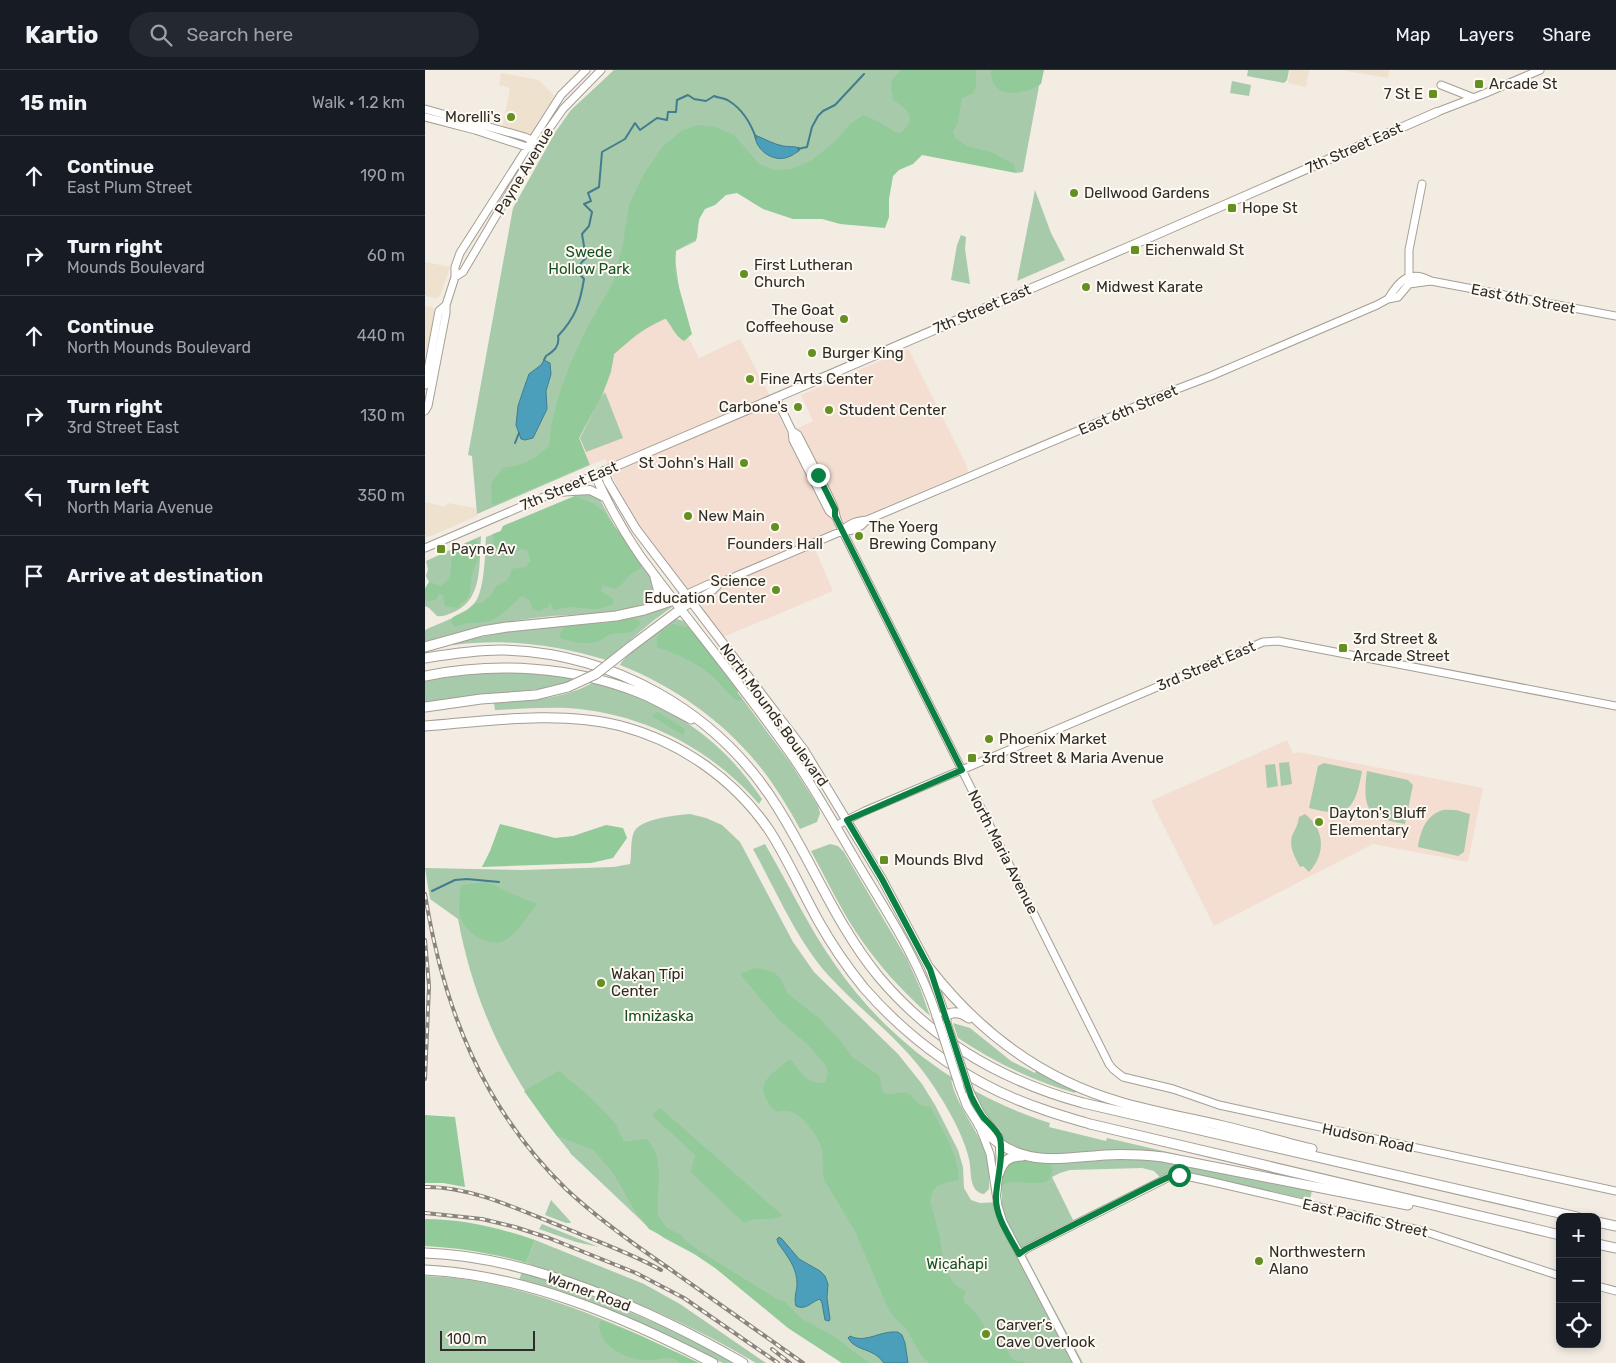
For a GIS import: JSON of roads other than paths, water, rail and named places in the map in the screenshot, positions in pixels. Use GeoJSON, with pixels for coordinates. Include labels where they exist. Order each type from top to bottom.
{"type":"FeatureCollection","features":[{"type":"Feature","properties":{"kind":"highway"},"geometry":{"type":"LineString","coordinates":[[644,610],[655,604],[657,599],[658,585],[655,577]]}},
{"type":"Feature","properties":{"kind":"highway"},"geometry":{"type":"LineString","coordinates":[[425,647],[482,631],[539,622],[615,616],[644,610],[674,600]]}},
{"type":"Feature","properties":{"kind":"highway"},"geometry":{"type":"LineString","coordinates":[[425,707],[536,695],[568,688],[596,674],[681,609]]}},
{"type":"Feature","properties":{"kind":"highway"},"geometry":{"type":"LineString","coordinates":[[425,658],[458,653],[501,650],[531,652],[573,659],[607,669],[647,686],[679,705],[711,729],[747,765],[772,798],[784,816],[838,918],[878,976],[901,1001],[948,1040],[981,1062],[1030,1086],[1083,1103],[1560,1213]]}},
{"type":"Feature","properties":{"kind":"highway"},"geometry":{"type":"LineString","coordinates":[[429,676],[477,669],[506,668],[553,671],[583,676],[642,694],[711,729]]}},
{"type":"Feature","properties":{"kind":"highway"},"geometry":{"type":"LineString","coordinates":[[427,726],[554,718],[591,720],[647,734],[697,760],[741,796],[768,829],[823,930],[863,987],[921,1043],[961,1072],[987,1086],[1041,1109],[1090,1124],[1556,1235]]}},
{"type":"Feature","properties":{"kind":"highway"},"geometry":{"type":"LineString","coordinates":[[930,969],[959,1005],[981,1026]]}},
{"type":"Feature","properties":{"kind":"highway"},"geometry":{"type":"LineString","coordinates":[[943,1018],[953,1012],[960,1012],[1040,1068],[1080,1088],[1108,1098],[1224,1126],[1493,1197]]}},
{"type":"Feature","properties":{"kind":"highway"},"geometry":{"type":"LineString","coordinates":[[979,1125],[1000,1145],[1027,1156]]}},
{"type":"Feature","properties":{"kind":"highway"},"geometry":{"type":"LineString","coordinates":[[999,1173],[1007,1159],[1015,1156],[1052,1160],[1118,1155],[1163,1157],[1439,1211],[1469,1214]]}},
{"type":"Feature","properties":{"kind":"highway"},"geometry":{"type":"LineString","coordinates":[[1601,1223],[1616,1226]]}},
{"type":"Feature","properties":{"kind":"highway"},"geometry":{"type":"LineString","coordinates":[[1601,1245],[1616,1248]]}},
{"type":"Feature","properties":{"kind":"highway","name":"Warner Road"},"geometry":{"type":"LineString","coordinates":[[425,1253],[493,1261],[567,1282],[654,1317],[743,1363]]}},
{"type":"Feature","properties":{"kind":"highway","name":"Warner Road"},"geometry":{"type":"LineString","coordinates":[[425,1270],[460,1272],[483,1276],[548,1294],[630,1324],[713,1363]]}},
{"type":"Feature","properties":{"kind":"main road","name":"7th Street East"},"geometry":{"type":"LineString","coordinates":[[595,475],[1143,241],[1437,112]]}},
{"type":"Feature","properties":{"kind":"main road","name":"North Mounds Boulevard"},"geometry":{"type":"LineString","coordinates":[[604,471],[636,529],[803,750],[882,879],[930,969]]}},
{"type":"Feature","properties":{"kind":"main road","name":"North Mounds Boulevard"},"geometry":{"type":"LineString","coordinates":[[595,475],[604,497],[624,534],[797,763],[911,952],[943,1018],[959,1085],[967,1106],[979,1125]]}},
{"type":"Feature","properties":{"kind":"main road"},"geometry":{"type":"LineString","coordinates":[[556,492],[590,490],[604,497]]}},
{"type":"Feature","properties":{"kind":"street","name":"Payne Avenue"},"geometry":{"type":"LineString","coordinates":[[455,276],[463,272],[561,95],[586,70]]}},
{"type":"Feature","properties":{"kind":"street","name":"Payne Avenue"},"geometry":{"type":"LineString","coordinates":[[425,411],[428,406],[446,305],[460,252],[533,145],[563,108],[601,70]]}},
{"type":"Feature","properties":{"kind":"street","name":"7th Street East"},"geometry":{"type":"LineString","coordinates":[[1437,112],[1539,70]]}},
{"type":"Feature","properties":{"kind":"street"},"geometry":{"type":"LineString","coordinates":[[1441,85],[1474,98]]}},
{"type":"Feature","properties":{"kind":"street"},"geometry":{"type":"LineString","coordinates":[[425,109],[533,145]]}},
{"type":"Feature","properties":{"kind":"street"},"geometry":{"type":"LineString","coordinates":[[425,117],[533,145]]}},
{"type":"Feature","properties":{"kind":"street"},"geometry":{"type":"LineString","coordinates":[[1407,286],[1409,250],[1422,184]]}},
{"type":"Feature","properties":{"kind":"street","name":"East 6th Street"},"geometry":{"type":"LineString","coordinates":[[1388,299],[1409,276],[1423,276],[1431,281]]}},
{"type":"Feature","properties":{"kind":"street","name":"East 6th Street"},"geometry":{"type":"LineString","coordinates":[[681,609],[713,590],[720,583],[842,531],[851,524],[867,520],[1238,365],[1388,299],[1398,297],[1411,283],[1431,281],[1616,316]]}},
{"type":"Feature","properties":{"kind":"street","name":"Payne Avenue"},"geometry":{"type":"LineString","coordinates":[[425,385],[439,312],[446,305]]}},
{"type":"Feature","properties":{"kind":"street","name":"North Maria Avenue"},"geometry":{"type":"LineString","coordinates":[[776,398],[792,431],[798,435],[822,481],[835,509],[835,516],[842,531],[1109,1064],[1123,1077]]}},
{"type":"Feature","properties":{"kind":"street","name":"7th Street East"},"geometry":{"type":"LineString","coordinates":[[425,548],[595,475]]}},
{"type":"Feature","properties":{"kind":"street","name":"East 6th Street"},"geometry":{"type":"LineString","coordinates":[[674,600],[713,583],[720,583]]}},
{"type":"Feature","properties":{"kind":"street","name":"3rd Street East"},"geometry":{"type":"LineString","coordinates":[[835,826],[1263,642],[1278,641],[1616,706]]}},
{"type":"Feature","properties":{"kind":"street","name":"North Mounds Boulevard"},"geometry":{"type":"LineString","coordinates":[[930,969],[943,1018],[970,1092],[979,1111],[999,1135],[999,1173],[996,1198]]}},
{"type":"Feature","properties":{"kind":"street","name":"Hudson Road"},"geometry":{"type":"LineString","coordinates":[[1123,1077],[1173,1089],[1219,1105],[1264,1116],[1616,1191]]}},
{"type":"Feature","properties":{"kind":"street","name":"North Mounds Boulevard"},"geometry":{"type":"LineString","coordinates":[[979,1125],[990,1154],[996,1198]]}},
{"type":"Feature","properties":{"kind":"street","name":"East Pacific Street"},"geometry":{"type":"LineString","coordinates":[[1019,1254],[1167,1178],[1178,1175],[1190,1176],[1404,1226],[1456,1240],[1556,1275]]}},
{"type":"Feature","properties":{"kind":"street"},"geometry":{"type":"LineString","coordinates":[[996,1198],[1003,1222],[1077,1363]]}},
{"type":"Feature","properties":{"kind":"street"},"geometry":{"type":"LineString","coordinates":[[1601,1287],[1616,1290]]}},
{"type":"Feature","properties":{"kind":"water"},"geometry":{"type":"Polygon","coordinates":[[[755,135],[772,143],[800,148],[799,151],[788,157],[771,157],[758,146],[755,135]]]}},
{"type":"Feature","properties":{"kind":"water"},"geometry":{"type":"Polygon","coordinates":[[[544,360],[550,363],[551,374],[546,391],[547,409],[533,438],[521,439],[516,425],[518,406],[529,374],[541,365],[544,360]]]}},
{"type":"Feature","properties":{"kind":"water"},"geometry":{"type":"Polygon","coordinates":[[[779,1237],[799,1259],[825,1276],[828,1284],[829,1321],[825,1320],[820,1299],[806,1307],[796,1306],[796,1274],[778,1243],[777,1239],[779,1237]]]}},
{"type":"Feature","properties":{"kind":"water"},"geometry":{"type":"Polygon","coordinates":[[[898,1332],[902,1335],[908,1363],[884,1363],[875,1354],[855,1346],[848,1338],[850,1336],[866,1338],[898,1332]]]}},
{"type":"Feature","properties":{"kind":"waterway"},"geometry":{"type":"LineString","coordinates":[[798,149],[807,147],[812,127],[818,116],[835,105],[864,74]]}},
{"type":"Feature","properties":{"kind":"waterway"},"geometry":{"type":"LineString","coordinates":[[544,360],[557,345],[558,336],[573,317],[581,296],[584,279],[576,270],[586,258],[582,234],[589,226],[592,212],[584,204],[591,201],[588,193],[599,187],[602,152],[625,139],[635,123],[640,130],[657,118],[667,120],[668,112],[676,112],[677,100],[688,95],[694,99],[706,101],[714,96],[726,99],[746,117],[756,138]]}},
{"type":"Feature","properties":{"kind":"waterway"},"geometry":{"type":"LineString","coordinates":[[515,443],[519,433]]}},
{"type":"Feature","properties":{"kind":"waterway"},"geometry":{"type":"LineString","coordinates":[[432,891],[455,880],[467,879],[499,882]]}},
{"type":"Feature","properties":{"kind":"railway"},"geometry":{"type":"LineString","coordinates":[[425,894],[443,976],[455,1015],[471,1053],[489,1089],[511,1124],[537,1157],[566,1189],[615,1230],[803,1363]]}},
{"type":"Feature","properties":{"kind":"railway"},"geometry":{"type":"LineString","coordinates":[[425,940],[429,986],[425,1079]]}},
{"type":"Feature","properties":{"kind":"railway"},"geometry":{"type":"LineString","coordinates":[[425,1187],[462,1191],[499,1202],[616,1249],[661,1270]]}},
{"type":"Feature","properties":{"kind":"railway"},"geometry":{"type":"LineString","coordinates":[[425,1213],[482,1219],[515,1227],[549,1238],[636,1273],[684,1298],[778,1363]]}},
{"type":"Feature","properties":{"kind":"railway"},"geometry":{"type":"LineString","coordinates":[[772,1349],[790,1363]]}},
{"type":"Feature","properties":{"kind":"place","name":"Arcade St"},"geometry":{"type":"Point","coordinates":[1479,84]}},
{"type":"Feature","properties":{"kind":"place","name":"7 St E"},"geometry":{"type":"Point","coordinates":[1433,94]}},
{"type":"Feature","properties":{"kind":"place","name":"Morelli's"},"geometry":{"type":"Point","coordinates":[511,117]}},
{"type":"Feature","properties":{"kind":"place","name":"Dellwood Gardens"},"geometry":{"type":"Point","coordinates":[1074,193]}},
{"type":"Feature","properties":{"kind":"place","name":"Hope St"},"geometry":{"type":"Point","coordinates":[1232,208]}},
{"type":"Feature","properties":{"kind":"place","name":"Eichenwald St"},"geometry":{"type":"Point","coordinates":[1135,250]}},
{"type":"Feature","properties":{"kind":"place","name":"First Lutheran Church"},"geometry":{"type":"Point","coordinates":[744,274]}},
{"type":"Feature","properties":{"kind":"place","name":"Midwest Karate"},"geometry":{"type":"Point","coordinates":[1086,287]}},
{"type":"Feature","properties":{"kind":"place","name":"The Goat Coffeehouse"},"geometry":{"type":"Point","coordinates":[844,319]}},
{"type":"Feature","properties":{"kind":"place","name":"Burger King"},"geometry":{"type":"Point","coordinates":[812,353]}},
{"type":"Feature","properties":{"kind":"place","name":"Fine Arts Center"},"geometry":{"type":"Point","coordinates":[750,379]}},
{"type":"Feature","properties":{"kind":"place","name":"Carbone's"},"geometry":{"type":"Point","coordinates":[798,407]}},
{"type":"Feature","properties":{"kind":"place","name":"Student Center"},"geometry":{"type":"Point","coordinates":[829,410]}},
{"type":"Feature","properties":{"kind":"place","name":"St John's Hall"},"geometry":{"type":"Point","coordinates":[744,463]}},
{"type":"Feature","properties":{"kind":"place","name":"New Main"},"geometry":{"type":"Point","coordinates":[688,516]}},
{"type":"Feature","properties":{"kind":"place","name":"Founders Hall"},"geometry":{"type":"Point","coordinates":[775,527]}},
{"type":"Feature","properties":{"kind":"place","name":"The Yoerg Brewing Company"},"geometry":{"type":"Point","coordinates":[859,536]}},
{"type":"Feature","properties":{"kind":"place","name":"Payne Av"},"geometry":{"type":"Point","coordinates":[441,549]}},
{"type":"Feature","properties":{"kind":"place","name":"Science Education Center"},"geometry":{"type":"Point","coordinates":[776,590]}},
{"type":"Feature","properties":{"kind":"place","name":"3rd Street & Arcade Street"},"geometry":{"type":"Point","coordinates":[1343,648]}},
{"type":"Feature","properties":{"kind":"place","name":"Phoenix Market"},"geometry":{"type":"Point","coordinates":[989,739]}},
{"type":"Feature","properties":{"kind":"place","name":"3rd Street & Maria Avenue"},"geometry":{"type":"Point","coordinates":[972,758]}},
{"type":"Feature","properties":{"kind":"place","name":"Dayton's Bluff Elementary"},"geometry":{"type":"Point","coordinates":[1319,822]}},
{"type":"Feature","properties":{"kind":"place","name":"Mounds Blvd"},"geometry":{"type":"Point","coordinates":[884,860]}},
{"type":"Feature","properties":{"kind":"place","name":"Waḳaƞ Ṭípi Center"},"geometry":{"type":"Point","coordinates":[601,983]}},
{"type":"Feature","properties":{"kind":"place","name":"Northwestern Alano"},"geometry":{"type":"Point","coordinates":[1259,1261]}},
{"type":"Feature","properties":{"kind":"place","name":"Carver’s Cave Overlook"},"geometry":{"type":"Point","coordinates":[986,1334]}},
{"type":"Feature","properties":{"kind":"park label","name":"Swede Hollow Park"},"geometry":{"type":"Point","coordinates":[589,260]}},
{"type":"Feature","properties":{"kind":"park label","name":"Imniżaska"},"geometry":{"type":"Point","coordinates":[659,1016]}},
{"type":"Feature","properties":{"kind":"park label","name":"Wic̣aḣapi"},"geometry":{"type":"Point","coordinates":[957,1264]}}]}
